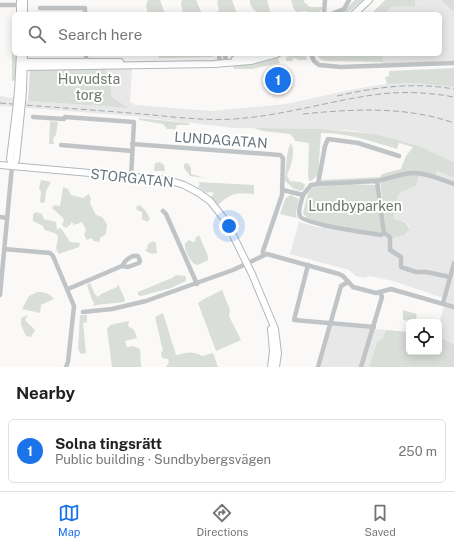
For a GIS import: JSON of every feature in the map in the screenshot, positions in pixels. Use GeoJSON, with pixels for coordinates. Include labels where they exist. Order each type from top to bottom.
{"type":"FeatureCollection","features":[{"type":"Feature","properties":{"kind":"street"},"geometry":{"type":"LineString","coordinates":[[324,12],[325,0]]}},
{"type":"Feature","properties":{"kind":"street"},"geometry":{"type":"LineString","coordinates":[[335,12],[344,8],[349,0]]}},
{"type":"Feature","properties":{"kind":"street"},"geometry":{"type":"LineString","coordinates":[[356,12],[369,0]]}},
{"type":"Feature","properties":{"kind":"street"},"geometry":{"type":"LineString","coordinates":[[362,12],[374,0]]}},
{"type":"Feature","properties":{"kind":"street"},"geometry":{"type":"LineString","coordinates":[[0,5],[22,2]]}},
{"type":"Feature","properties":{"kind":"street"},"geometry":{"type":"LineString","coordinates":[[20,12],[22,2]]}},
{"type":"Feature","properties":{"kind":"street"},"geometry":{"type":"LineString","coordinates":[[22,2],[24,12]]}},
{"type":"Feature","properties":{"kind":"street"},"geometry":{"type":"LineString","coordinates":[[40,8],[85,8],[85,12]]}},
{"type":"Feature","properties":{"kind":"street"},"geometry":{"type":"LineString","coordinates":[[20,56],[22,64]]}},
{"type":"Feature","properties":{"kind":"street"},"geometry":{"type":"LineString","coordinates":[[0,295],[12,166],[10,159],[18,111],[24,56]]}},
{"type":"Feature","properties":{"kind":"street"},"geometry":{"type":"LineString","coordinates":[[86,56],[86,64]]}},
{"type":"Feature","properties":{"kind":"street"},"geometry":{"type":"LineString","coordinates":[[22,64],[86,64],[223,59],[244,56]]}},
{"type":"Feature","properties":{"kind":"street"},"geometry":{"type":"LineString","coordinates":[[223,59],[251,61],[270,56]]}},
{"type":"Feature","properties":{"kind":"street"},"geometry":{"type":"LineString","coordinates":[[312,56],[314,61],[319,65],[341,67],[454,64]]}},
{"type":"Feature","properties":{"kind":"street"},"geometry":{"type":"LineString","coordinates":[[33,117],[64,119],[64,117],[134,122],[131,177]]}},
{"type":"Feature","properties":{"kind":"street"},"geometry":{"type":"LineString","coordinates":[[318,184],[325,146],[328,139],[358,144],[399,156]]}},
{"type":"Feature","properties":{"kind":"street","name":"LUNDAGATAN"},"geometry":{"type":"LineString","coordinates":[[132,144],[280,155],[283,158],[283,190],[263,255]]}},
{"type":"Feature","properties":{"kind":"street"},"geometry":{"type":"LineString","coordinates":[[61,145],[132,151]]}},
{"type":"Feature","properties":{"kind":"street","name":"STORGATAN"},"geometry":{"type":"LineString","coordinates":[[0,165],[168,180],[199,192],[210,201],[226,221],[247,264],[270,321]]}},
{"type":"Feature","properties":{"kind":"street"},"geometry":{"type":"LineString","coordinates":[[384,233],[381,236],[322,225],[303,219],[299,212],[303,195],[311,185],[378,181],[404,174],[416,173],[428,175],[454,184]]}},
{"type":"Feature","properties":{"kind":"street"},"geometry":{"type":"LineString","coordinates":[[378,181],[384,233],[390,237],[390,250],[401,257],[401,267],[416,272],[426,272],[450,278]]}},
{"type":"Feature","properties":{"kind":"street"},"geometry":{"type":"LineString","coordinates":[[283,190],[303,195]]}},
{"type":"Feature","properties":{"kind":"street"},"geometry":{"type":"LineString","coordinates":[[164,211],[197,284]]}},
{"type":"Feature","properties":{"kind":"street"},"geometry":{"type":"LineString","coordinates":[[0,217],[7,218]]}},
{"type":"Feature","properties":{"kind":"street"},"geometry":{"type":"LineString","coordinates":[[4,249],[50,253],[53,256],[74,306],[68,362],[66,367]]}},
{"type":"Feature","properties":{"kind":"street"},"geometry":{"type":"LineString","coordinates":[[83,312],[112,309],[146,301],[197,284],[268,254],[339,274],[343,276],[353,287],[376,293],[391,289],[454,307]]}},
{"type":"Feature","properties":{"kind":"street"},"geometry":{"type":"LineString","coordinates":[[443,303],[454,263]]}},
{"type":"Feature","properties":{"kind":"street"},"geometry":{"type":"LineString","coordinates":[[308,265],[294,320],[374,327]]}},
{"type":"Feature","properties":{"kind":"street"},"geometry":{"type":"LineString","coordinates":[[68,289],[122,266]]}},
{"type":"Feature","properties":{"kind":"street"},"geometry":{"type":"LineString","coordinates":[[318,367],[341,286],[348,282]]}},
{"type":"Feature","properties":{"kind":"street"},"geometry":{"type":"LineString","coordinates":[[362,367],[382,297],[380,292]]}},
{"type":"Feature","properties":{"kind":"street"},"geometry":{"type":"LineString","coordinates":[[270,321],[275,330],[278,353],[283,367]]}},
{"type":"Feature","properties":{"kind":"street"},"geometry":{"type":"LineString","coordinates":[[270,321],[273,351],[271,367]]}},
{"type":"Feature","properties":{"kind":"street"},"geometry":{"type":"LineString","coordinates":[[276,367],[278,353]]}},
{"type":"Feature","properties":{"kind":"shaded area"},"geometry":{"type":"Polygon","coordinates":[[[415,0],[441,0],[454,12],[454,61],[382,64],[382,56],[442,56],[442,12],[387,12],[391,7],[414,6],[415,0]]]}},
{"type":"Feature","properties":{"kind":"shaded area"},"geometry":{"type":"Polygon","coordinates":[[[105,68],[132,68],[130,102],[135,105],[212,111],[286,104],[355,89],[387,84],[414,83],[454,87],[454,162],[419,146],[376,134],[355,131],[234,128],[132,116],[0,106],[0,96],[28,101],[127,108],[111,96],[105,68]]]}},
{"type":"Feature","properties":{"kind":"shaded area"},"geometry":{"type":"Polygon","coordinates":[[[437,171],[454,178],[454,344],[442,338],[442,319],[440,319],[446,299],[393,281],[370,276],[365,278],[356,276],[349,270],[290,254],[299,222],[321,228],[322,222],[381,233],[409,230],[409,226],[406,222],[393,218],[398,204],[397,197],[401,192],[416,186],[420,172],[437,171]]]}},
{"type":"Feature","properties":{"kind":"shaded area"},"geometry":{"type":"Polygon","coordinates":[[[332,326],[386,330],[383,338],[377,342],[369,367],[320,367],[332,326]]]}},
{"type":"Feature","properties":{"kind":"green space"},"geometry":{"type":"Polygon","coordinates":[[[148,0],[160,0],[164,12],[148,12],[146,6],[148,0]]]}},
{"type":"Feature","properties":{"kind":"green space"},"geometry":{"type":"Polygon","coordinates":[[[182,0],[196,0],[201,12],[183,12],[182,0]]]}},
{"type":"Feature","properties":{"kind":"green space"},"geometry":{"type":"Polygon","coordinates":[[[218,0],[232,0],[236,12],[217,12],[219,9],[217,3],[218,0]]]}},
{"type":"Feature","properties":{"kind":"green space"},"geometry":{"type":"Polygon","coordinates":[[[250,0],[267,0],[270,12],[257,12],[250,4],[250,0]]]}},
{"type":"Feature","properties":{"kind":"green space"},"geometry":{"type":"Polygon","coordinates":[[[291,0],[304,0],[304,2],[310,7],[323,7],[320,12],[297,12],[294,10],[291,0]]]}},
{"type":"Feature","properties":{"kind":"green space"},"geometry":{"type":"Polygon","coordinates":[[[355,0],[363,0],[348,12],[340,12],[355,0]]]}},
{"type":"Feature","properties":{"kind":"green space"},"geometry":{"type":"Polygon","coordinates":[[[385,0],[415,0],[415,6],[391,7],[387,12],[373,12],[385,0]]]}},
{"type":"Feature","properties":{"kind":"green space"},"geometry":{"type":"Polygon","coordinates":[[[441,0],[454,0],[454,12],[441,0]]]}},
{"type":"Feature","properties":{"kind":"green space"},"geometry":{"type":"Polygon","coordinates":[[[12,56],[17,56],[17,80],[12,81],[12,56]]]}},
{"type":"Feature","properties":{"kind":"green space"},"geometry":{"type":"Polygon","coordinates":[[[158,56],[213,56],[212,57],[159,58],[158,56]]]}},
{"type":"Feature","properties":{"kind":"green space"},"geometry":{"type":"Polygon","coordinates":[[[277,56],[280,63],[252,69],[234,69],[233,66],[250,64],[277,56]]]}},
{"type":"Feature","properties":{"kind":"green space"},"geometry":{"type":"Polygon","coordinates":[[[306,56],[307,60],[299,60],[295,58],[292,61],[286,61],[286,57],[306,56]]]}},
{"type":"Feature","properties":{"kind":"green space"},"geometry":{"type":"Polygon","coordinates":[[[318,56],[382,56],[383,62],[325,61],[320,59],[318,56]]]}},
{"type":"Feature","properties":{"kind":"green space","name":"Huvudsta torg"},"geometry":{"type":"Polygon","coordinates":[[[105,68],[108,79],[111,80],[111,96],[128,108],[28,101],[30,69],[105,68]]]}},
{"type":"Feature","properties":{"kind":"green space"},"geometry":{"type":"Polygon","coordinates":[[[454,68],[454,87],[414,83],[387,84],[385,77],[389,76],[389,71],[454,68]]]}},
{"type":"Feature","properties":{"kind":"green space"},"geometry":{"type":"Polygon","coordinates":[[[139,118],[188,123],[190,125],[177,125],[175,130],[167,129],[163,124],[139,120],[139,118]]]}},
{"type":"Feature","properties":{"kind":"green space"},"geometry":{"type":"Polygon","coordinates":[[[50,121],[58,122],[56,135],[53,139],[54,144],[49,144],[50,121]]]}},
{"type":"Feature","properties":{"kind":"green space"},"geometry":{"type":"Polygon","coordinates":[[[254,128],[322,129],[376,134],[419,146],[454,162],[454,178],[437,171],[434,176],[420,173],[416,186],[401,192],[397,197],[398,204],[393,218],[406,223],[409,230],[404,235],[392,238],[386,232],[380,180],[321,183],[321,180],[380,177],[382,174],[401,169],[406,156],[413,147],[399,143],[397,149],[369,140],[341,134],[321,133],[318,175],[309,181],[309,143],[295,141],[290,134],[263,131],[254,128]]]}},
{"type":"Feature","properties":{"kind":"green space"},"geometry":{"type":"Polygon","coordinates":[[[291,143],[293,155],[287,175],[290,181],[305,184],[304,189],[301,191],[294,189],[285,181],[287,155],[291,143]]]}},
{"type":"Feature","properties":{"kind":"green space"},"geometry":{"type":"Polygon","coordinates":[[[160,162],[164,165],[165,171],[154,171],[155,163],[160,162]]]}},
{"type":"Feature","properties":{"kind":"green space"},"geometry":{"type":"Polygon","coordinates":[[[188,163],[191,168],[191,174],[205,178],[190,176],[184,168],[184,164],[188,163]]]}},
{"type":"Feature","properties":{"kind":"green space"},"geometry":{"type":"Polygon","coordinates":[[[41,180],[51,182],[46,191],[44,203],[40,202],[41,192],[39,188],[41,180]]]}},
{"type":"Feature","properties":{"kind":"green space"},"geometry":{"type":"Polygon","coordinates":[[[198,182],[254,185],[254,194],[234,194],[218,205],[211,197],[214,193],[207,193],[198,187],[200,184],[198,182]]]}},
{"type":"Feature","properties":{"kind":"green space","name":"Lundbyparken"},"geometry":{"type":"Polygon","coordinates":[[[349,184],[376,185],[382,229],[381,233],[308,220],[303,213],[308,193],[313,187],[349,184]]]}},
{"type":"Feature","properties":{"kind":"green space"},"geometry":{"type":"Polygon","coordinates":[[[63,187],[68,189],[71,195],[83,198],[89,194],[91,199],[90,203],[96,215],[102,217],[107,224],[106,234],[100,238],[100,242],[94,241],[91,238],[87,240],[84,235],[86,230],[82,222],[74,225],[71,222],[71,224],[66,228],[62,225],[64,220],[63,218],[52,208],[54,205],[60,206],[63,187]]]}},
{"type":"Feature","properties":{"kind":"green space"},"geometry":{"type":"Polygon","coordinates":[[[291,195],[299,199],[296,213],[297,218],[280,214],[285,199],[291,195]]]}},
{"type":"Feature","properties":{"kind":"green space"},"geometry":{"type":"Polygon","coordinates":[[[140,205],[146,211],[150,219],[147,222],[142,219],[142,212],[137,210],[136,207],[140,205]]]}},
{"type":"Feature","properties":{"kind":"green space"},"geometry":{"type":"Polygon","coordinates":[[[36,212],[42,214],[44,219],[56,222],[57,230],[60,228],[70,242],[80,243],[79,247],[59,254],[56,248],[58,236],[45,230],[43,226],[33,221],[33,214],[36,212]]]}},
{"type":"Feature","properties":{"kind":"green space"},"geometry":{"type":"Polygon","coordinates":[[[199,235],[208,256],[208,260],[198,265],[194,264],[190,259],[186,252],[185,243],[189,240],[194,243],[193,242],[196,241],[195,238],[199,235]]]}},
{"type":"Feature","properties":{"kind":"green space"},"geometry":{"type":"Polygon","coordinates":[[[153,241],[156,243],[157,253],[154,254],[145,250],[147,249],[148,244],[153,241]]]}},
{"type":"Feature","properties":{"kind":"green space"},"geometry":{"type":"Polygon","coordinates":[[[176,275],[185,276],[186,281],[171,288],[141,296],[138,295],[138,292],[176,275]]]}},
{"type":"Feature","properties":{"kind":"green space"},"geometry":{"type":"Polygon","coordinates":[[[90,283],[98,297],[101,294],[117,287],[118,284],[125,299],[124,302],[93,306],[94,302],[87,285],[90,283]]]}},
{"type":"Feature","properties":{"kind":"green space"},"geometry":{"type":"Polygon","coordinates":[[[222,290],[230,310],[229,316],[241,340],[216,351],[198,303],[222,290]]]}},
{"type":"Feature","properties":{"kind":"green space"},"geometry":{"type":"Polygon","coordinates":[[[37,292],[47,293],[54,299],[41,305],[40,313],[22,309],[29,296],[37,292]]]}},
{"type":"Feature","properties":{"kind":"green space"},"geometry":{"type":"Polygon","coordinates":[[[403,310],[417,314],[416,319],[403,320],[403,310]]]}},
{"type":"Feature","properties":{"kind":"green space"},"geometry":{"type":"Polygon","coordinates":[[[163,313],[176,355],[192,353],[202,356],[213,353],[218,367],[166,367],[169,362],[168,359],[162,358],[161,352],[163,351],[155,317],[163,313]]]}},
{"type":"Feature","properties":{"kind":"green space"},"geometry":{"type":"Polygon","coordinates":[[[28,315],[25,320],[35,330],[31,337],[26,336],[21,325],[21,318],[28,315]]]}},
{"type":"Feature","properties":{"kind":"green space"},"geometry":{"type":"Polygon","coordinates":[[[80,315],[87,315],[87,322],[83,323],[86,353],[81,354],[78,349],[80,315]]]}},
{"type":"Feature","properties":{"kind":"green space"},"geometry":{"type":"Polygon","coordinates":[[[129,321],[128,326],[134,330],[137,338],[125,341],[127,347],[133,346],[140,349],[141,366],[143,367],[112,367],[107,329],[110,325],[129,321]]]}},
{"type":"Feature","properties":{"kind":"green space"},"geometry":{"type":"Polygon","coordinates":[[[386,330],[406,332],[406,355],[442,355],[442,338],[454,344],[454,367],[369,367],[377,342],[383,338],[386,330]]]}},
{"type":"Feature","properties":{"kind":"railway"},"geometry":{"type":"LineString","coordinates":[[337,96],[395,86],[424,86],[454,89]]}},
{"type":"Feature","properties":{"kind":"railway"},"geometry":{"type":"LineString","coordinates":[[0,103],[194,119],[232,119],[293,111],[357,98],[393,93],[434,94],[454,97]]}},
{"type":"Feature","properties":{"kind":"railway"},"geometry":{"type":"LineString","coordinates":[[303,114],[360,110],[398,111],[454,123]]}},
{"type":"Feature","properties":{"kind":"place","name":"Solna tingsrätt"},"geometry":{"type":"Point","coordinates":[278,80]}}]}
